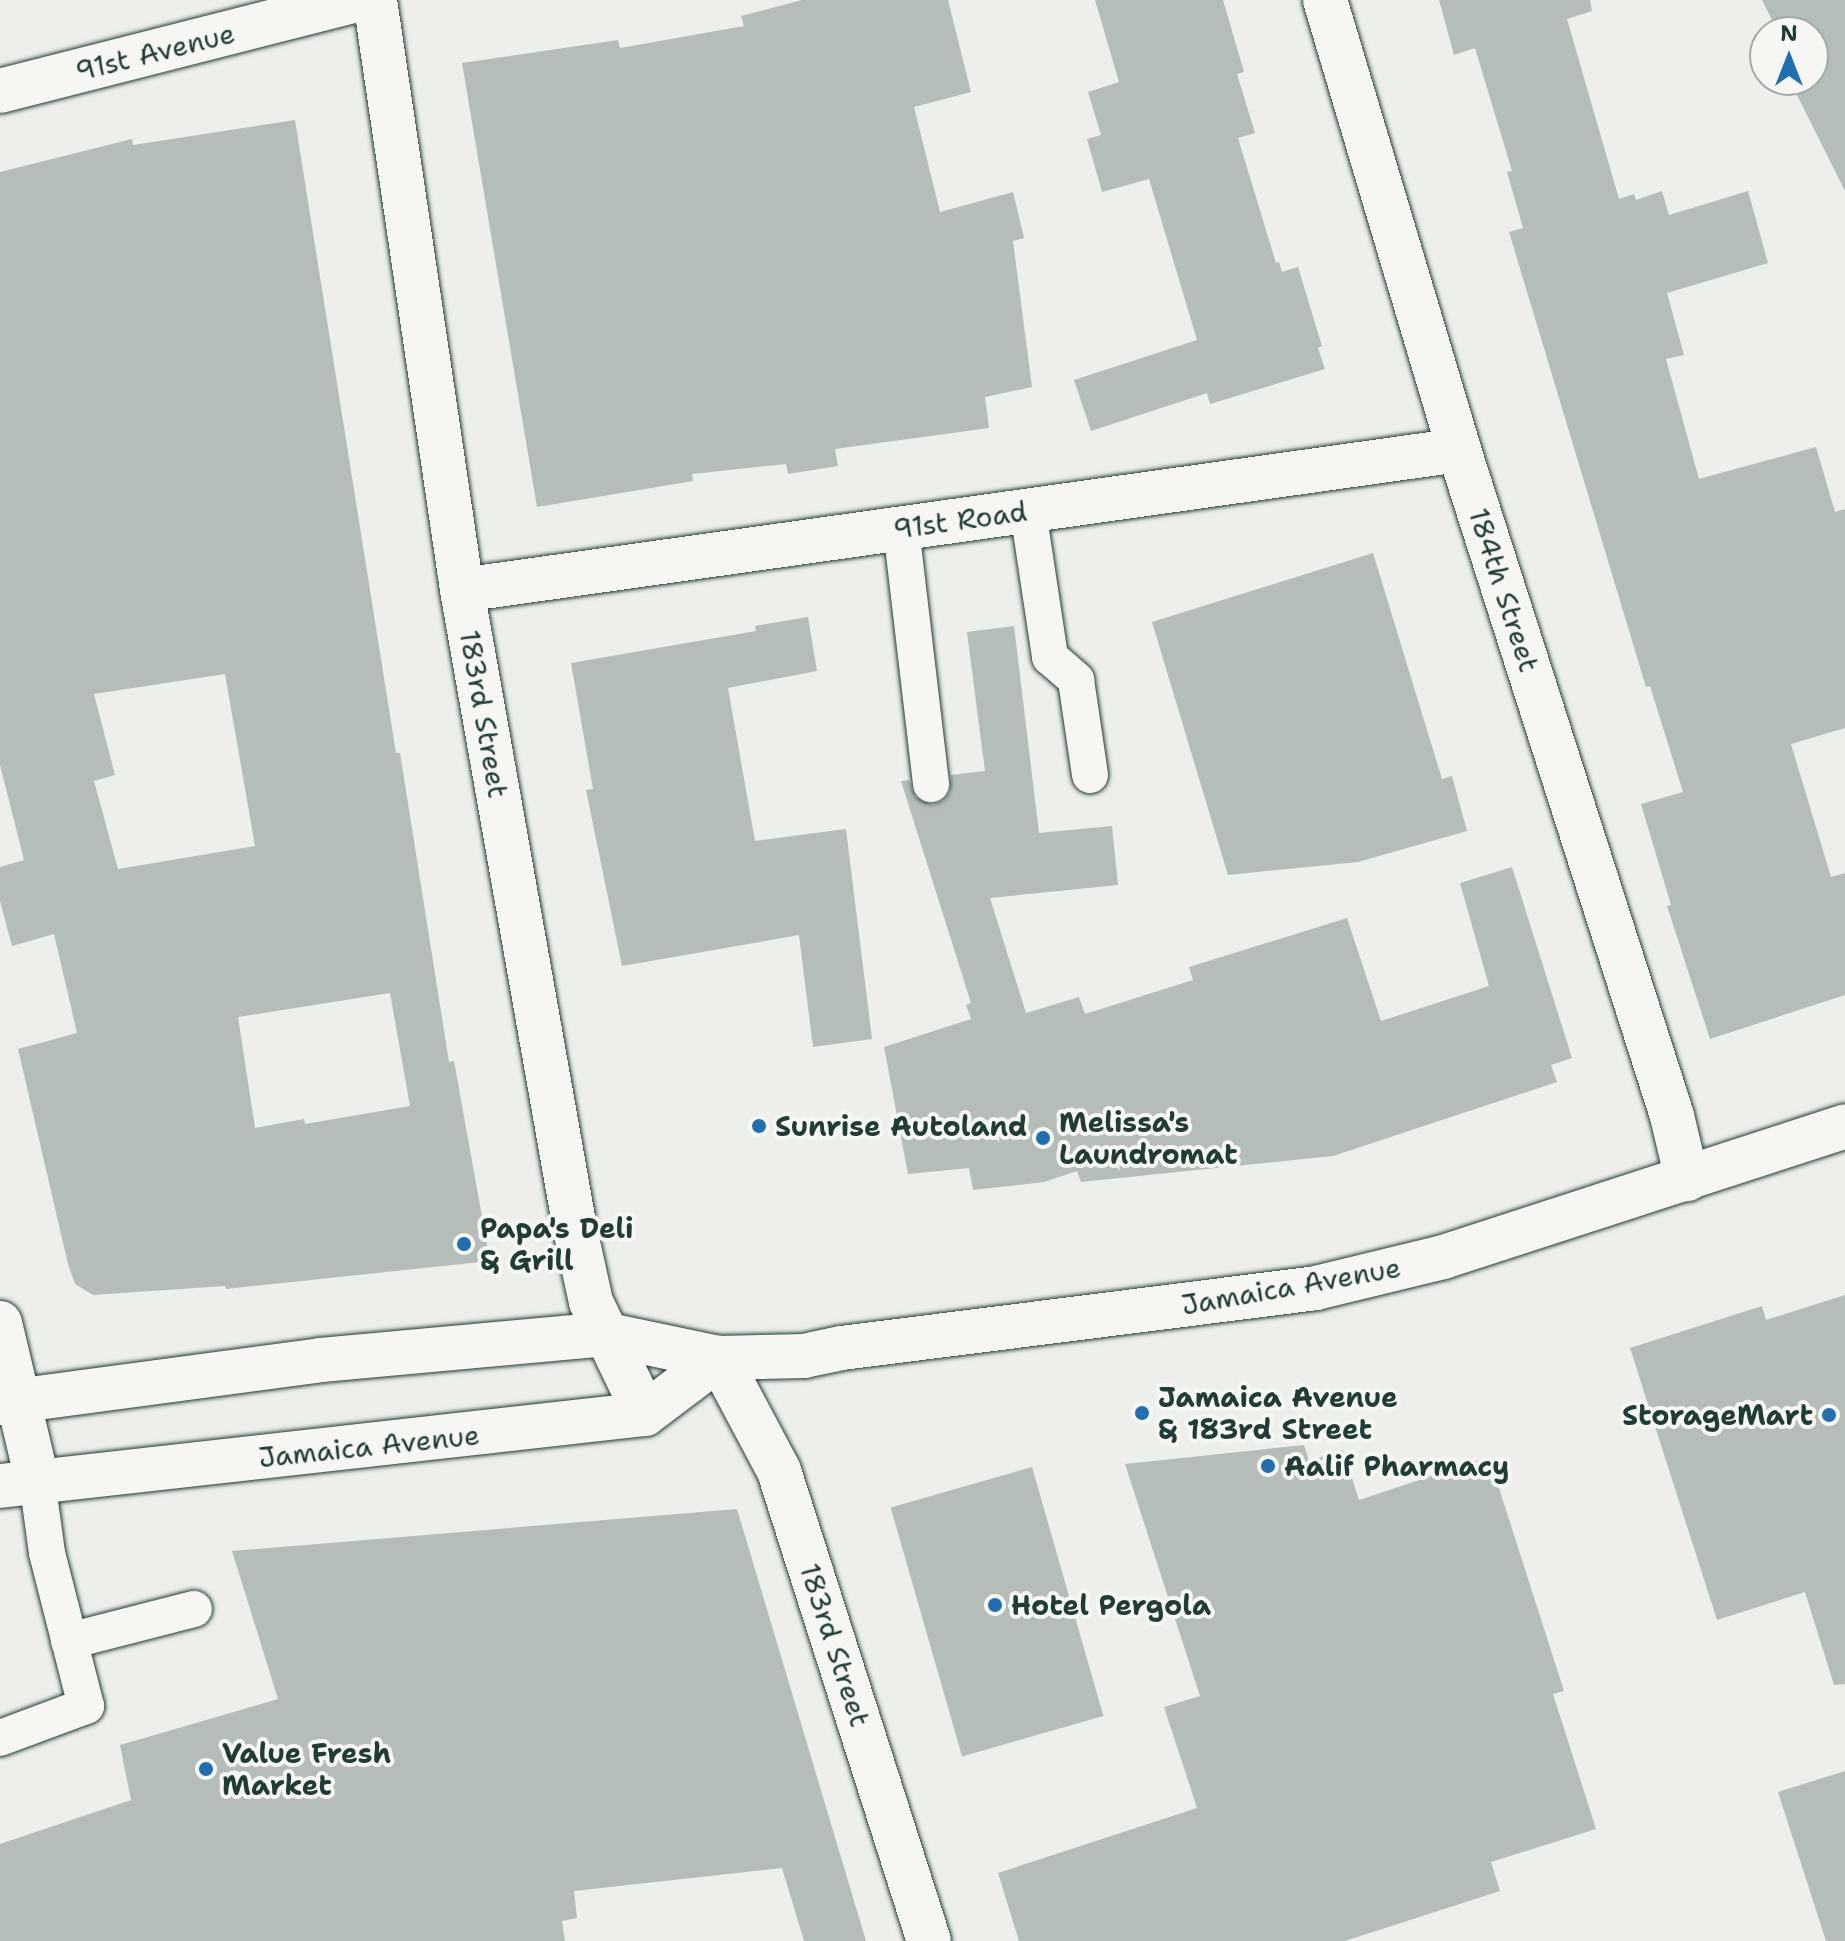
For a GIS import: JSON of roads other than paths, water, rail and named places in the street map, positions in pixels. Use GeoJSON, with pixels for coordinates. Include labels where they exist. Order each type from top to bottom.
{"type":"FeatureCollection","features":[{"type":"Feature","properties":{"kind":"street","name":"91st Avenue"},"geometry":{"type":"LineString","coordinates":[[0,91],[357,0]]}},
{"type":"Feature","properties":{"kind":"street","name":"183rd Street"},"geometry":{"type":"LineString","coordinates":[[375,0],[462,590],[577,1240],[591,1302],[645,1414]]}},
{"type":"Feature","properties":{"kind":"street","name":"184th Street"},"geometry":{"type":"LineString","coordinates":[[1325,0],[1459,450],[1672,1116],[1687,1179]]}},
{"type":"Feature","properties":{"kind":"street","name":"91st Road"},"geometry":{"type":"LineString","coordinates":[[462,590],[1459,450]]}},
{"type":"Feature","properties":{"kind":"street","name":"Jamaica Avenue"},"geometry":{"type":"LineString","coordinates":[[9,1401],[321,1360],[604,1334],[719,1358],[804,1356],[842,1348],[1316,1288],[1443,1257],[1845,1126]]}},
{"type":"Feature","properties":{"kind":"street"},"geometry":{"type":"LineString","coordinates":[[0,1323],[19,1483]]}},
{"type":"Feature","properties":{"kind":"street","name":"183rd Street"},"geometry":{"type":"LineString","coordinates":[[719,1358],[779,1471],[929,1941]]}},
{"type":"Feature","properties":{"kind":"street"},"geometry":{"type":"LineString","coordinates":[[645,1414],[719,1358]]}},
{"type":"Feature","properties":{"kind":"street","name":"Jamaica Avenue"},"geometry":{"type":"LineString","coordinates":[[19,1483],[645,1414]]}},
{"type":"Feature","properties":{"kind":"lane"},"geometry":{"type":"LineString","coordinates":[[1028,511],[1050,657],[1076,680],[1090,775]]}},
{"type":"Feature","properties":{"kind":"lane"},"geometry":{"type":"LineString","coordinates":[[901,528],[931,784]]}},
{"type":"Feature","properties":{"kind":"lane"},"geometry":{"type":"LineString","coordinates":[[0,1738],[86,1706],[47,1553],[19,1483]]}},
{"type":"Feature","properties":{"kind":"lane"},"geometry":{"type":"LineString","coordinates":[[69,1641],[194,1609]]}},
{"type":"Feature","properties":{"kind":"place","name":"Sunrise Autoland"},"geometry":{"type":"Point","coordinates":[759,1126]}},
{"type":"Feature","properties":{"kind":"place","name":"Melissa's Laundromat"},"geometry":{"type":"Point","coordinates":[1043,1138]}},
{"type":"Feature","properties":{"kind":"place","name":"Papa's Deli & Grill"},"geometry":{"type":"Point","coordinates":[464,1244]}},
{"type":"Feature","properties":{"kind":"place","name":"Jamaica Avenue & 183rd Street"},"geometry":{"type":"Point","coordinates":[1142,1413]}},
{"type":"Feature","properties":{"kind":"place","name":"StorageMart"},"geometry":{"type":"Point","coordinates":[1829,1415]}},
{"type":"Feature","properties":{"kind":"place","name":"Aalif Pharmacy"},"geometry":{"type":"Point","coordinates":[1268,1466]}},
{"type":"Feature","properties":{"kind":"place","name":"Hotel Pergola"},"geometry":{"type":"Point","coordinates":[995,1605]}},
{"type":"Feature","properties":{"kind":"place","name":"Value Fresh Market"},"geometry":{"type":"Point","coordinates":[206,1769]}}]}
